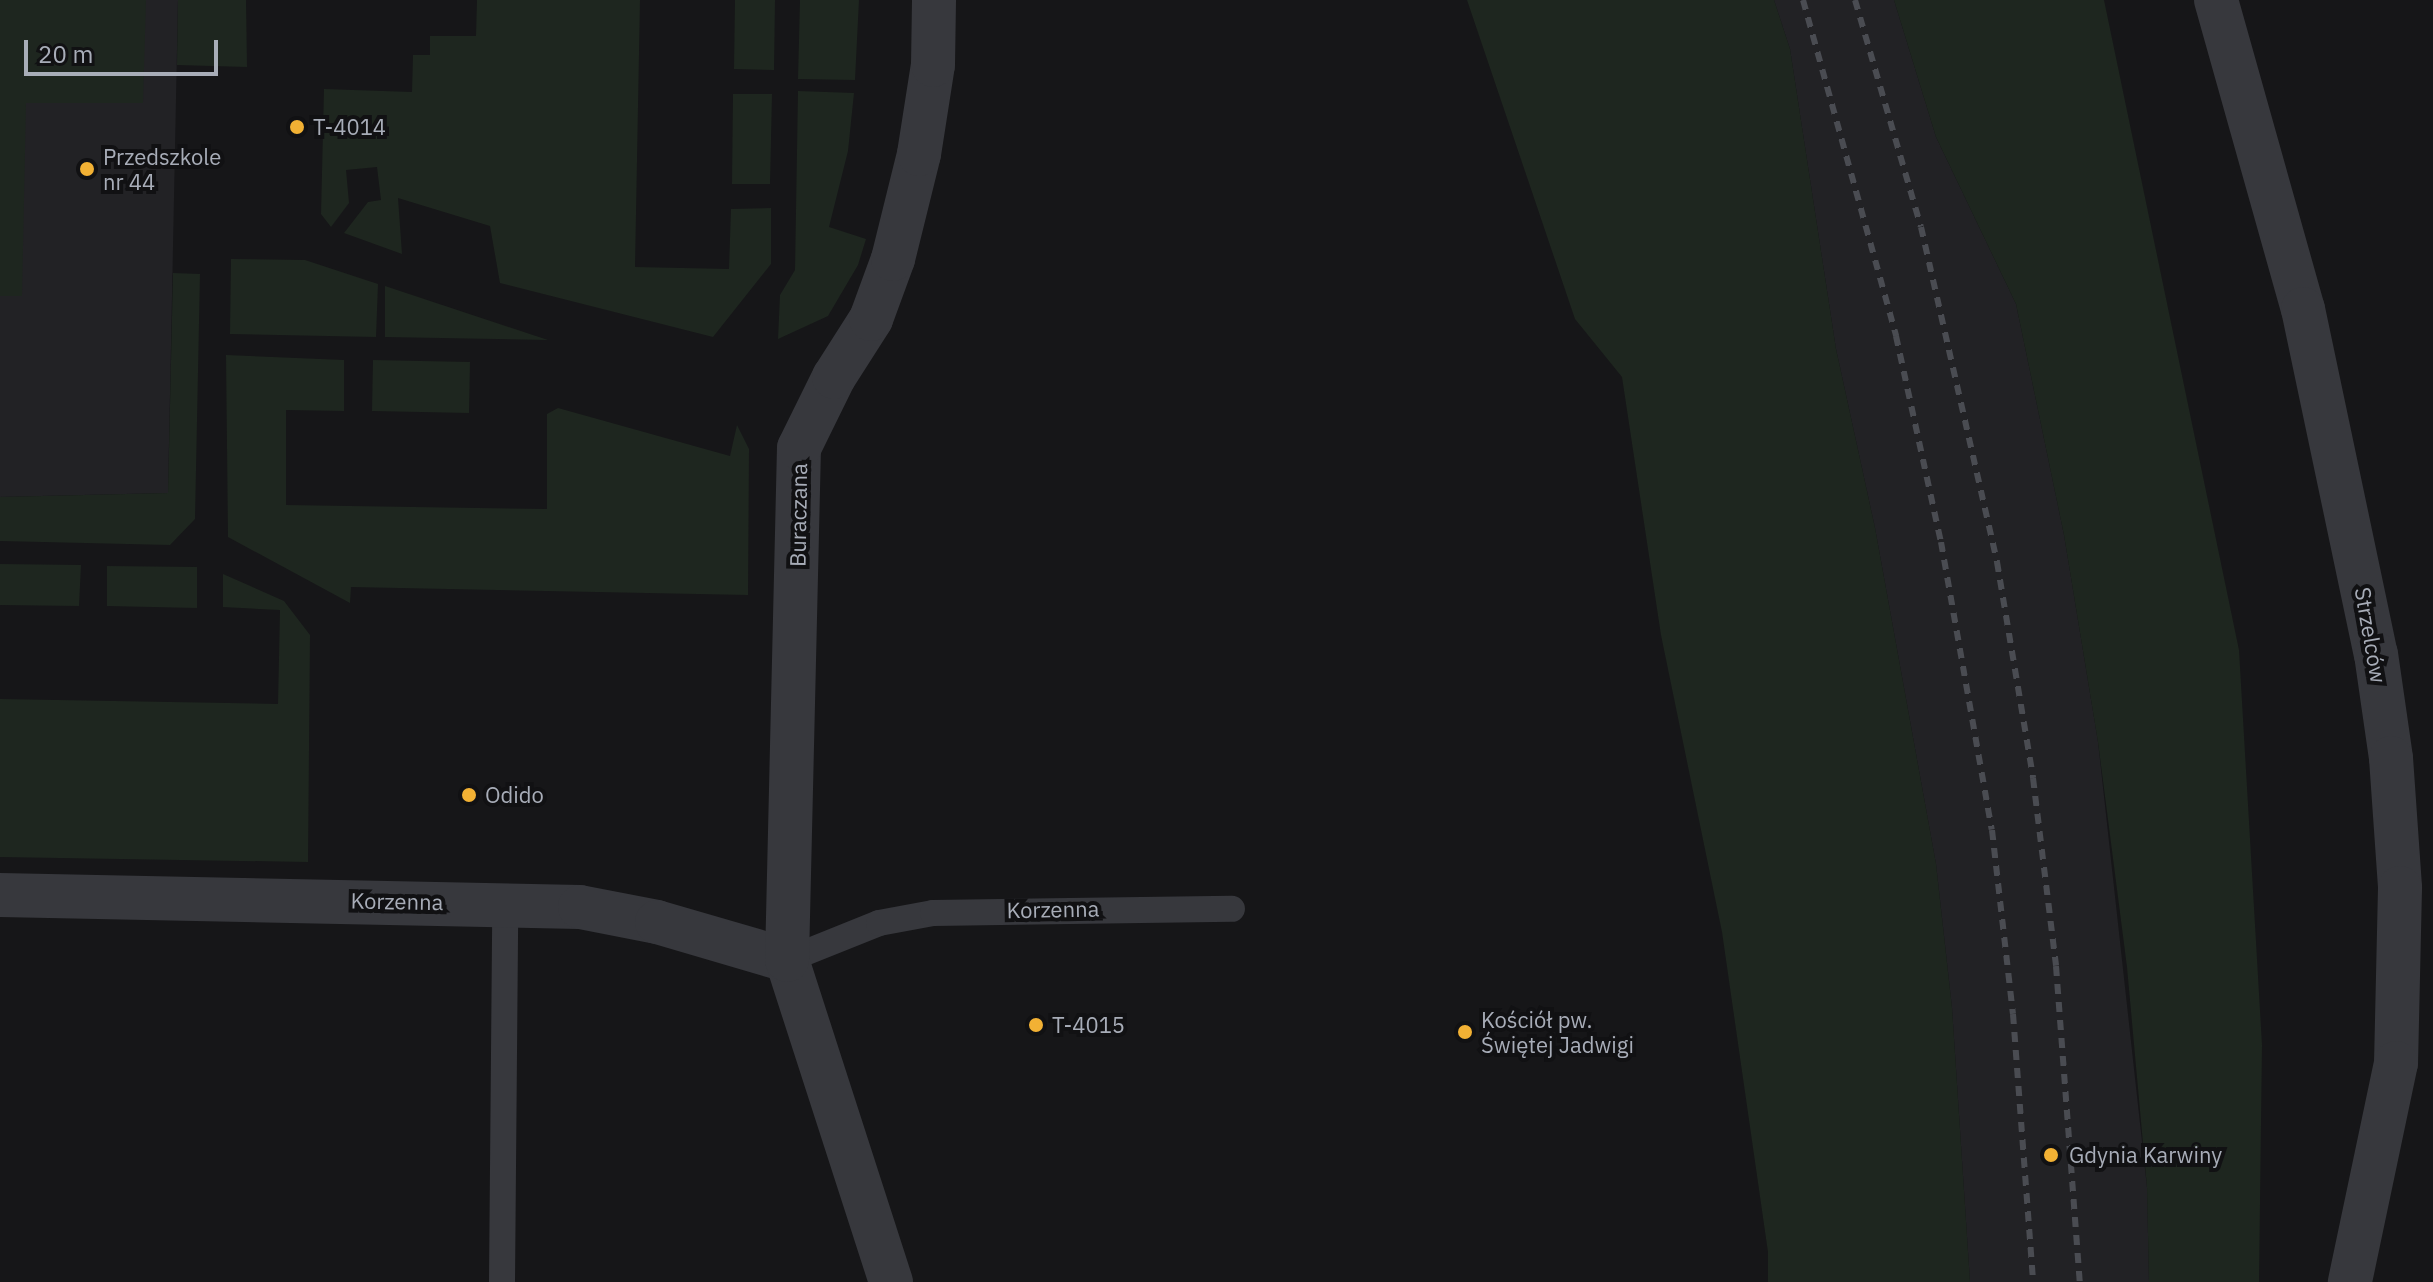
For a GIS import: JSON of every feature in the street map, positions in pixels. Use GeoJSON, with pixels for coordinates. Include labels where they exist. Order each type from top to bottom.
{"type":"FeatureCollection","features":[{"type":"Feature","properties":{"kind":"street","name":"Buraczana"},"geometry":{"type":"LineString","coordinates":[[787,960],[799,448],[834,377],[871,319],[893,259],[924,124],[933,65],[934,0]]}},
{"type":"Feature","properties":{"kind":"street","name":"Strzelców"},"geometry":{"type":"LineString","coordinates":[[2216,0],[2303,309],[2376,654],[2391,758],[2400,888],[2396,1063],[2350,1282]]}},
{"type":"Feature","properties":{"kind":"street","name":"Korzenna"},"geometry":{"type":"LineString","coordinates":[[0,895],[505,902],[580,907],[641,919],[787,960]]}},
{"type":"Feature","properties":{"kind":"street"},"geometry":{"type":"LineString","coordinates":[[787,960],[891,1282]]}},
{"type":"Feature","properties":{"kind":"lane"},"geometry":{"type":"LineString","coordinates":[[502,1282],[505,902]]}},
{"type":"Feature","properties":{"kind":"lane","name":"Korzenna"},"geometry":{"type":"LineString","coordinates":[[787,960],[879,923],[933,913],[1232,909]]}},
{"type":"Feature","properties":{"kind":"shaded area","name":"Przedszkole nr 44"},"geometry":{"type":"Polygon","coordinates":[[[0,0],[178,0],[168,493],[0,497],[0,0]]]}},
{"type":"Feature","properties":{"kind":"shaded area"},"geometry":{"type":"Polygon","coordinates":[[[0,0],[146,0],[143,103],[26,103],[22,296],[0,296],[0,0]]]}},
{"type":"Feature","properties":{"kind":"shaded area"},"geometry":{"type":"Polygon","coordinates":[[[178,0],[246,0],[247,67],[177,65],[178,0]]]}},
{"type":"Feature","properties":{"kind":"shaded area"},"geometry":{"type":"Polygon","coordinates":[[[477,0],[640,0],[635,267],[729,269],[731,209],[771,208],[771,264],[713,337],[500,283],[490,226],[398,198],[402,254],[344,233],[368,202],[381,200],[377,167],[346,170],[349,203],[331,227],[321,214],[324,89],[412,92],[413,55],[430,55],[430,36],[476,36],[477,0]]]}},
{"type":"Feature","properties":{"kind":"shaded area"},"geometry":{"type":"Polygon","coordinates":[[[735,0],[775,0],[774,70],[734,69],[735,0]]]}},
{"type":"Feature","properties":{"kind":"shaded area"},"geometry":{"type":"Polygon","coordinates":[[[800,0],[859,0],[855,80],[798,79],[800,0]]]}},
{"type":"Feature","properties":{"kind":"shaded area"},"geometry":{"type":"Polygon","coordinates":[[[1467,0],[1774,0],[1790,49],[1836,349],[1875,528],[1936,864],[1952,1008],[1970,1282],[1768,1282],[1768,1252],[1722,932],[1661,635],[1622,377],[1575,319],[1467,0]]]}},
{"type":"Feature","properties":{"kind":"shaded area"},"geometry":{"type":"Polygon","coordinates":[[[1774,0],[1894,0],[1936,137],[2016,304],[2064,535],[2098,742],[2147,1187],[2149,1282],[1970,1282],[1952,1008],[1936,864],[1875,528],[1836,349],[1790,49],[1774,0]]]}},
{"type":"Feature","properties":{"kind":"shaded area"},"geometry":{"type":"Polygon","coordinates":[[[1894,0],[2104,0],[2239,650],[2262,1045],[2259,1282],[2149,1282],[2147,1187],[2127,967],[2098,742],[2064,535],[2016,304],[1936,137],[1894,0]]]}},
{"type":"Feature","properties":{"kind":"shaded area"},"geometry":{"type":"Polygon","coordinates":[[[798,91],[854,93],[848,151],[829,227],[866,239],[858,265],[828,316],[778,339],[780,295],[795,270],[798,91]]]}},
{"type":"Feature","properties":{"kind":"shaded area"},"geometry":{"type":"Polygon","coordinates":[[[733,94],[772,94],[770,184],[732,184],[733,94]]]}},
{"type":"Feature","properties":{"kind":"shaded area"},"geometry":{"type":"Polygon","coordinates":[[[231,259],[305,260],[378,284],[376,337],[230,334],[231,259]]]}},
{"type":"Feature","properties":{"kind":"shaded area"},"geometry":{"type":"Polygon","coordinates":[[[173,273],[200,274],[195,519],[170,545],[0,541],[0,497],[168,493],[173,273]]]}},
{"type":"Feature","properties":{"kind":"shaded area"},"geometry":{"type":"Polygon","coordinates":[[[385,286],[548,340],[385,337],[385,286]]]}},
{"type":"Feature","properties":{"kind":"shaded area"},"geometry":{"type":"Polygon","coordinates":[[[226,355],[344,360],[344,411],[286,410],[286,505],[547,509],[547,414],[558,408],[730,456],[737,425],[749,449],[748,595],[351,587],[350,603],[228,537],[226,355]]]}},
{"type":"Feature","properties":{"kind":"shaded area"},"geometry":{"type":"Polygon","coordinates":[[[373,360],[470,362],[469,413],[372,411],[373,360]]]}},
{"type":"Feature","properties":{"kind":"shaded area"},"geometry":{"type":"Polygon","coordinates":[[[0,564],[81,565],[79,606],[0,605],[0,564]]]}},
{"type":"Feature","properties":{"kind":"shaded area"},"geometry":{"type":"Polygon","coordinates":[[[107,566],[197,567],[197,608],[107,606],[107,566]]]}},
{"type":"Feature","properties":{"kind":"shaded area"},"geometry":{"type":"Polygon","coordinates":[[[223,574],[284,601],[310,635],[308,862],[0,857],[0,699],[278,704],[280,610],[223,607],[223,574]]]}},
{"type":"Feature","properties":{"kind":"railway"},"geometry":{"type":"LineString","coordinates":[[1803,0],[1896,336],[1941,542],[1992,830],[2013,1014],[2033,1282]]}},
{"type":"Feature","properties":{"kind":"railway"},"geometry":{"type":"LineString","coordinates":[[1855,0],[1921,227],[1997,562],[2033,778],[2056,966],[2080,1282]]}},
{"type":"Feature","properties":{"kind":"place","name":"T-4014"},"geometry":{"type":"Point","coordinates":[297,127]}},
{"type":"Feature","properties":{"kind":"place","name":"Przedszkole nr 44"},"geometry":{"type":"Point","coordinates":[87,169]}},
{"type":"Feature","properties":{"kind":"place","name":"Odido"},"geometry":{"type":"Point","coordinates":[469,795]}},
{"type":"Feature","properties":{"kind":"place","name":"T-4015"},"geometry":{"type":"Point","coordinates":[1036,1025]}},
{"type":"Feature","properties":{"kind":"place","name":"Kościół pw. Świętej Jadwigi"},"geometry":{"type":"Point","coordinates":[1465,1032]}},
{"type":"Feature","properties":{"kind":"place","name":"Gdynia Karwiny"},"geometry":{"type":"Point","coordinates":[2051,1155]}}]}
